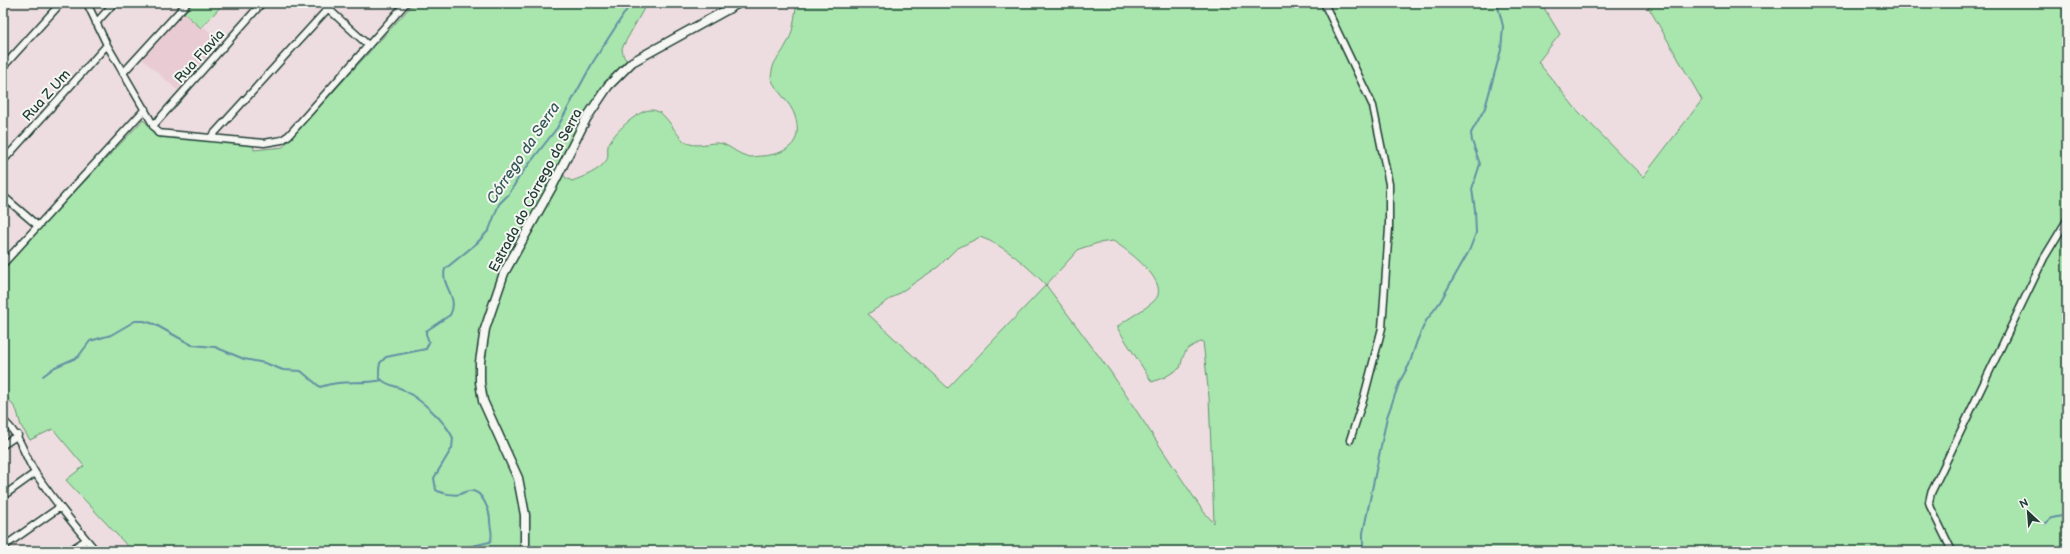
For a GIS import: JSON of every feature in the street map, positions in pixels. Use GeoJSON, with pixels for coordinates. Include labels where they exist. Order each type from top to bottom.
{"type":"FeatureCollection","features":[{"type":"Feature","properties":{"kind":"street"},"geometry":{"type":"LineString","coordinates":[[3,67],[62,3]]}},
{"type":"Feature","properties":{"kind":"street"},"geometry":{"type":"LineString","coordinates":[[87,3],[107,45],[158,133],[264,143],[282,140],[289,135],[406,3]]}},
{"type":"Feature","properties":{"kind":"street"},"geometry":{"type":"LineString","coordinates":[[96,23],[114,3]]}},
{"type":"Feature","properties":{"kind":"street"},"geometry":{"type":"LineString","coordinates":[[123,73],[187,3]]}},
{"type":"Feature","properties":{"kind":"street","name":"Rua Flavia"},"geometry":{"type":"LineString","coordinates":[[153,126],[262,3]]}},
{"type":"Feature","properties":{"kind":"street"},"geometry":{"type":"LineString","coordinates":[[322,3],[368,45]]}},
{"type":"Feature","properties":{"kind":"street"},"geometry":{"type":"LineString","coordinates":[[211,137],[333,3]]}},
{"type":"Feature","properties":{"kind":"street","name":"Estrada do Córrego da Serra"},"geometry":{"type":"LineString","coordinates":[[525,551],[525,515],[518,478],[483,401],[480,382],[480,362],[485,329],[504,273],[554,185],[586,119],[608,86],[632,62],[739,3]]}},
{"type":"Feature","properties":{"kind":"street"},"geometry":{"type":"LineString","coordinates":[[1324,3],[1373,106],[1389,184],[1384,312],[1364,396],[1350,440]]}},
{"type":"Feature","properties":{"kind":"street","name":"Rua Z Um"},"geometry":{"type":"LineString","coordinates":[[3,161],[107,45]]}},
{"type":"Feature","properties":{"kind":"street"},"geometry":{"type":"LineString","coordinates":[[3,264],[145,109]]}},
{"type":"Feature","properties":{"kind":"street"},"geometry":{"type":"LineString","coordinates":[[3,196],[38,226]]}},
{"type":"Feature","properties":{"kind":"street"},"geometry":{"type":"LineString","coordinates":[[1952,551],[1931,508],[1929,502],[1931,493],[2044,258],[2067,220]]}},
{"type":"Feature","properties":{"kind":"street"},"geometry":{"type":"LineString","coordinates":[[3,420],[18,435],[35,473],[60,507],[96,551]]}},
{"type":"Feature","properties":{"kind":"street"},"geometry":{"type":"LineString","coordinates":[[3,445],[18,435]]}},
{"type":"Feature","properties":{"kind":"street"},"geometry":{"type":"LineString","coordinates":[[3,496],[35,473]]}},
{"type":"Feature","properties":{"kind":"street"},"geometry":{"type":"LineString","coordinates":[[3,547],[60,507]]}},
{"type":"Feature","properties":{"kind":"street"},"geometry":{"type":"LineString","coordinates":[[69,551],[86,540]]}},
{"type":"Feature","properties":{"kind":"shaded area"},"geometry":{"type":"Polygon","coordinates":[[[193,3],[224,3],[203,26],[220,41],[177,90],[142,59],[193,3]]]}},
{"type":"Feature","properties":{"kind":"green space"},"geometry":{"type":"Polygon","coordinates":[[[193,3],[224,3],[201,28],[184,13],[193,3]]]}},
{"type":"Feature","properties":{"kind":"green space"},"geometry":{"type":"Polygon","coordinates":[[[414,3],[647,3],[622,48],[624,57],[631,62],[584,121],[562,173],[566,178],[572,181],[581,178],[603,165],[607,158],[610,141],[619,130],[632,118],[650,110],[661,113],[680,137],[689,144],[723,144],[741,154],[750,157],[779,153],[791,146],[797,134],[795,116],[771,78],[773,67],[791,35],[797,3],[1548,3],[1544,8],[1560,34],[1538,62],[1576,109],[1643,177],[1702,100],[1646,3],[2067,3],[2067,551],[132,551],[66,480],[84,466],[53,429],[30,440],[21,426],[17,411],[3,391],[3,267],[143,120],[156,132],[160,138],[181,133],[253,143],[254,150],[283,147],[414,3]],[[980,237],[956,249],[938,267],[868,314],[948,388],[1046,285],[1024,264],[1007,251],[980,237]],[[1113,241],[1098,243],[1079,249],[1046,285],[1110,371],[1203,511],[1214,523],[1209,397],[1203,341],[1192,346],[1186,351],[1180,368],[1165,377],[1152,382],[1118,329],[1118,326],[1154,301],[1158,294],[1157,285],[1153,276],[1146,267],[1128,251],[1113,241]]]}},
{"type":"Feature","properties":{"kind":"waterway","name":"Córrego da Serra"},"geometry":{"type":"LineString","coordinates":[[450,551],[490,542],[492,535],[487,507],[478,493],[474,491],[468,491],[455,495],[436,490],[434,478],[452,448],[453,438],[444,424],[424,404],[402,389],[388,384],[380,378],[380,363],[386,357],[426,349],[429,342],[426,331],[450,315],[453,303],[445,281],[445,269],[477,243],[489,230],[499,204],[509,194],[519,177],[557,128],[593,62],[631,3]]}},
{"type":"Feature","properties":{"kind":"waterway"},"geometry":{"type":"LineString","coordinates":[[1363,551],[1363,533],[1387,417],[1400,381],[1409,365],[1426,321],[1440,302],[1469,251],[1476,233],[1472,189],[1480,164],[1472,141],[1471,133],[1485,108],[1501,50],[1503,26],[1497,3]]}},
{"type":"Feature","properties":{"kind":"waterway"},"geometry":{"type":"LineString","coordinates":[[43,376],[55,367],[78,357],[90,341],[111,335],[135,321],[144,321],[154,324],[192,345],[215,347],[244,359],[265,363],[283,370],[301,371],[320,387],[336,383],[382,380]]}},
{"type":"Feature","properties":{"kind":"waterway"},"geometry":{"type":"LineString","coordinates":[[2045,524],[2052,518],[2067,515]]}}]}
